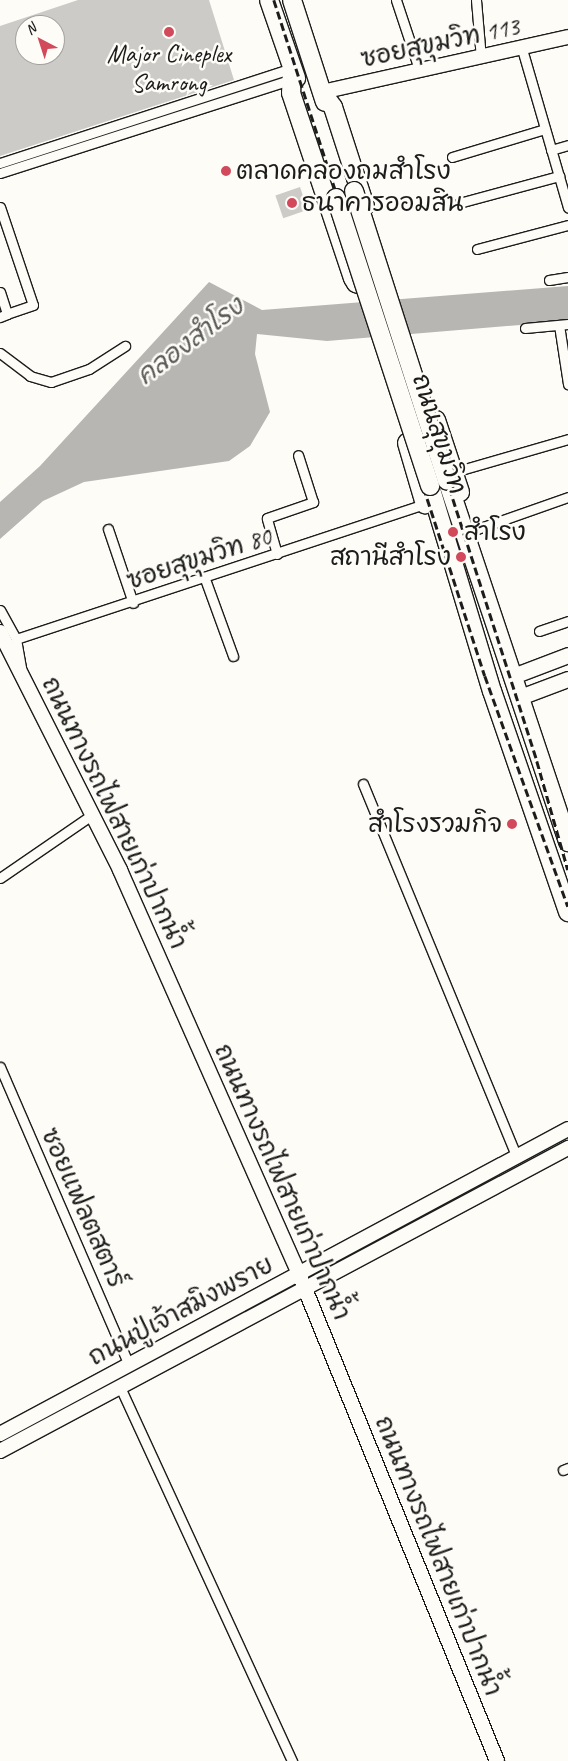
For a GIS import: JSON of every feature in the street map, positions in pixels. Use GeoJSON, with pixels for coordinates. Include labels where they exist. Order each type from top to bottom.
{"type":"FeatureCollection","features":[{"type":"Feature","properties":{"kind":"highway","name":"ถนนสุขุมวิท"},"geometry":{"type":"LineString","coordinates":[[269,0],[430,486],[492,691],[568,912]]}},
{"type":"Feature","properties":{"kind":"highway","name":"ถนนสุขุมวิท"},"geometry":{"type":"LineString","coordinates":[[292,0],[450,476],[463,534],[513,676],[568,842]]}},
{"type":"Feature","properties":{"kind":"highway"},"geometry":{"type":"LineString","coordinates":[[292,73],[292,93],[352,278],[356,284],[375,289],[386,284],[388,275],[333,108],[322,92]]}},
{"type":"Feature","properties":{"kind":"highway"},"geometry":{"type":"LineString","coordinates":[[450,476],[425,387],[416,380],[396,386],[396,405],[426,504],[436,534],[450,554]]}},
{"type":"Feature","properties":{"kind":"highway"},"geometry":{"type":"LineString","coordinates":[[466,607],[486,600]]}},
{"type":"Feature","properties":{"kind":"highway"},"geometry":{"type":"LineString","coordinates":[[492,691],[513,676]]}},
{"type":"Feature","properties":{"kind":"highway"},"geometry":{"type":"LineString","coordinates":[[492,691],[520,697]]}},
{"type":"Feature","properties":{"kind":"main road","name":"ซอยสุขุมวิท 113"},"geometry":{"type":"LineString","coordinates":[[322,92],[419,69],[522,49],[568,37]]}},
{"type":"Feature","properties":{"kind":"main road","name":"ถนนทางรถไฟสายเก่าปากน้ำ"},"geometry":{"type":"LineString","coordinates":[[5,639],[93,814],[299,1274],[497,1761]]}},
{"type":"Feature","properties":{"kind":"main road"},"geometry":{"type":"LineString","coordinates":[[513,676],[568,655]]}},
{"type":"Feature","properties":{"kind":"main road"},"geometry":{"type":"LineString","coordinates":[[520,697],[568,679]]}},
{"type":"Feature","properties":{"kind":"main road","name":"ถนนปู่เจ้าสมิงพราย"},"geometry":{"type":"LineString","coordinates":[[3,1432],[568,1130]]}},
{"type":"Feature","properties":{"kind":"main road","name":"ถนนปู่เจ้าสมิงพราย"},"geometry":{"type":"LineString","coordinates":[[0,1451],[568,1148]]}},
{"type":"Feature","properties":{"kind":"street"},"geometry":{"type":"LineString","coordinates":[[396,0],[419,69]]}},
{"type":"Feature","properties":{"kind":"street"},"geometry":{"type":"LineString","coordinates":[[476,0],[481,58]]}},
{"type":"Feature","properties":{"kind":"street"},"geometry":{"type":"LineString","coordinates":[[522,49],[568,207]]}},
{"type":"Feature","properties":{"kind":"street"},"geometry":{"type":"LineString","coordinates":[[0,163],[292,73]]}},
{"type":"Feature","properties":{"kind":"street"},"geometry":{"type":"LineString","coordinates":[[0,173],[292,73]]}},
{"type":"Feature","properties":{"kind":"street"},"geometry":{"type":"LineString","coordinates":[[452,157],[545,129]]}},
{"type":"Feature","properties":{"kind":"street"},"geometry":{"type":"LineString","coordinates":[[551,150],[568,145]]}},
{"type":"Feature","properties":{"kind":"street"},"geometry":{"type":"LineString","coordinates":[[458,203],[559,176]]}},
{"type":"Feature","properties":{"kind":"street"},"geometry":{"type":"LineString","coordinates":[[0,207],[4,232],[33,305],[4,316],[0,292]]}},
{"type":"Feature","properties":{"kind":"street"},"geometry":{"type":"LineString","coordinates":[[477,249],[568,225]]}},
{"type":"Feature","properties":{"kind":"street"},"geometry":{"type":"LineString","coordinates":[[549,280],[568,278]]}},
{"type":"Feature","properties":{"kind":"street"},"geometry":{"type":"LineString","coordinates":[[526,328],[564,325],[568,378]]}},
{"type":"Feature","properties":{"kind":"street"},"geometry":{"type":"LineString","coordinates":[[0,353],[30,376],[51,382],[89,369],[125,346]]}},
{"type":"Feature","properties":{"kind":"street"},"geometry":{"type":"LineString","coordinates":[[450,476],[568,439]]}},
{"type":"Feature","properties":{"kind":"street"},"geometry":{"type":"LineString","coordinates":[[277,554],[267,518],[312,502],[298,455]]}},
{"type":"Feature","properties":{"kind":"street"},"geometry":{"type":"LineString","coordinates":[[463,534],[568,497]]}},
{"type":"Feature","properties":{"kind":"street","name":"ซอยสุขุมวิท 80"},"geometry":{"type":"LineString","coordinates":[[5,639],[133,603],[426,504]]}},
{"type":"Feature","properties":{"kind":"street"},"geometry":{"type":"LineString","coordinates":[[108,528],[133,603]]}},
{"type":"Feature","properties":{"kind":"street"},"geometry":{"type":"LineString","coordinates":[[205,579],[233,656]]}},
{"type":"Feature","properties":{"kind":"street"},"geometry":{"type":"LineString","coordinates":[[0,610],[5,639]]}},
{"type":"Feature","properties":{"kind":"street"},"geometry":{"type":"LineString","coordinates":[[539,631],[568,621]]}},
{"type":"Feature","properties":{"kind":"street"},"geometry":{"type":"LineString","coordinates":[[363,784],[517,1157]]}},
{"type":"Feature","properties":{"kind":"street"},"geometry":{"type":"LineString","coordinates":[[0,878],[93,814]]}},
{"type":"Feature","properties":{"kind":"street","name":"ซอยแฟลตสตาร์"},"geometry":{"type":"LineString","coordinates":[[0,1068],[130,1365]]}},
{"type":"Feature","properties":{"kind":"street"},"geometry":{"type":"LineString","coordinates":[[120,1387],[292,1761]]}},
{"type":"Feature","properties":{"kind":"street"},"geometry":{"type":"LineString","coordinates":[[3,1432],[14,1444]]}},
{"type":"Feature","properties":{"kind":"water","name":"คลองสำโรง"},"geometry":{"type":"Polygon","coordinates":[[[209,282],[262,310],[568,286],[568,321],[327,341],[257,334],[255,354],[270,412],[250,446],[229,461],[84,482],[43,501],[0,539],[0,502],[40,466],[209,282]]]}},
{"type":"Feature","properties":{"kind":"building"},"geometry":{"type":"Polygon","coordinates":[[[78,0],[209,0],[234,80],[0,156],[0,26],[15,21],[15,65],[65,65],[65,15],[33,15],[78,0]]]}},
{"type":"Feature","properties":{"kind":"building","name":"ธนาคารออมสิน"},"geometry":{"type":"Polygon","coordinates":[[[300,187],[308,210],[283,218],[275,195],[300,187]]]}},
{"type":"Feature","properties":{"kind":"railway"},"geometry":{"type":"LineString","coordinates":[[274,0],[342,211],[394,396],[485,676],[568,906]]}},
{"type":"Feature","properties":{"kind":"railway"},"geometry":{"type":"LineString","coordinates":[[355,228],[420,396],[537,761],[568,870]]}},
{"type":"Feature","properties":{"kind":"place","name":"Major Cineplex Samrong"},"geometry":{"type":"Point","coordinates":[169,32]}},
{"type":"Feature","properties":{"kind":"place","name":"ตลาดคลองถมสำโรง"},"geometry":{"type":"Point","coordinates":[226,171]}},
{"type":"Feature","properties":{"kind":"place","name":"ธนาคารออมสิน"},"geometry":{"type":"Point","coordinates":[292,203]}},
{"type":"Feature","properties":{"kind":"place","name":"สำโรง"},"geometry":{"type":"Point","coordinates":[453,532]}},
{"type":"Feature","properties":{"kind":"place","name":"สถานีสำโรง"},"geometry":{"type":"Point","coordinates":[461,557]}},
{"type":"Feature","properties":{"kind":"place","name":"สำโรงรวมกิจ"},"geometry":{"type":"Point","coordinates":[512,824]}}]}
